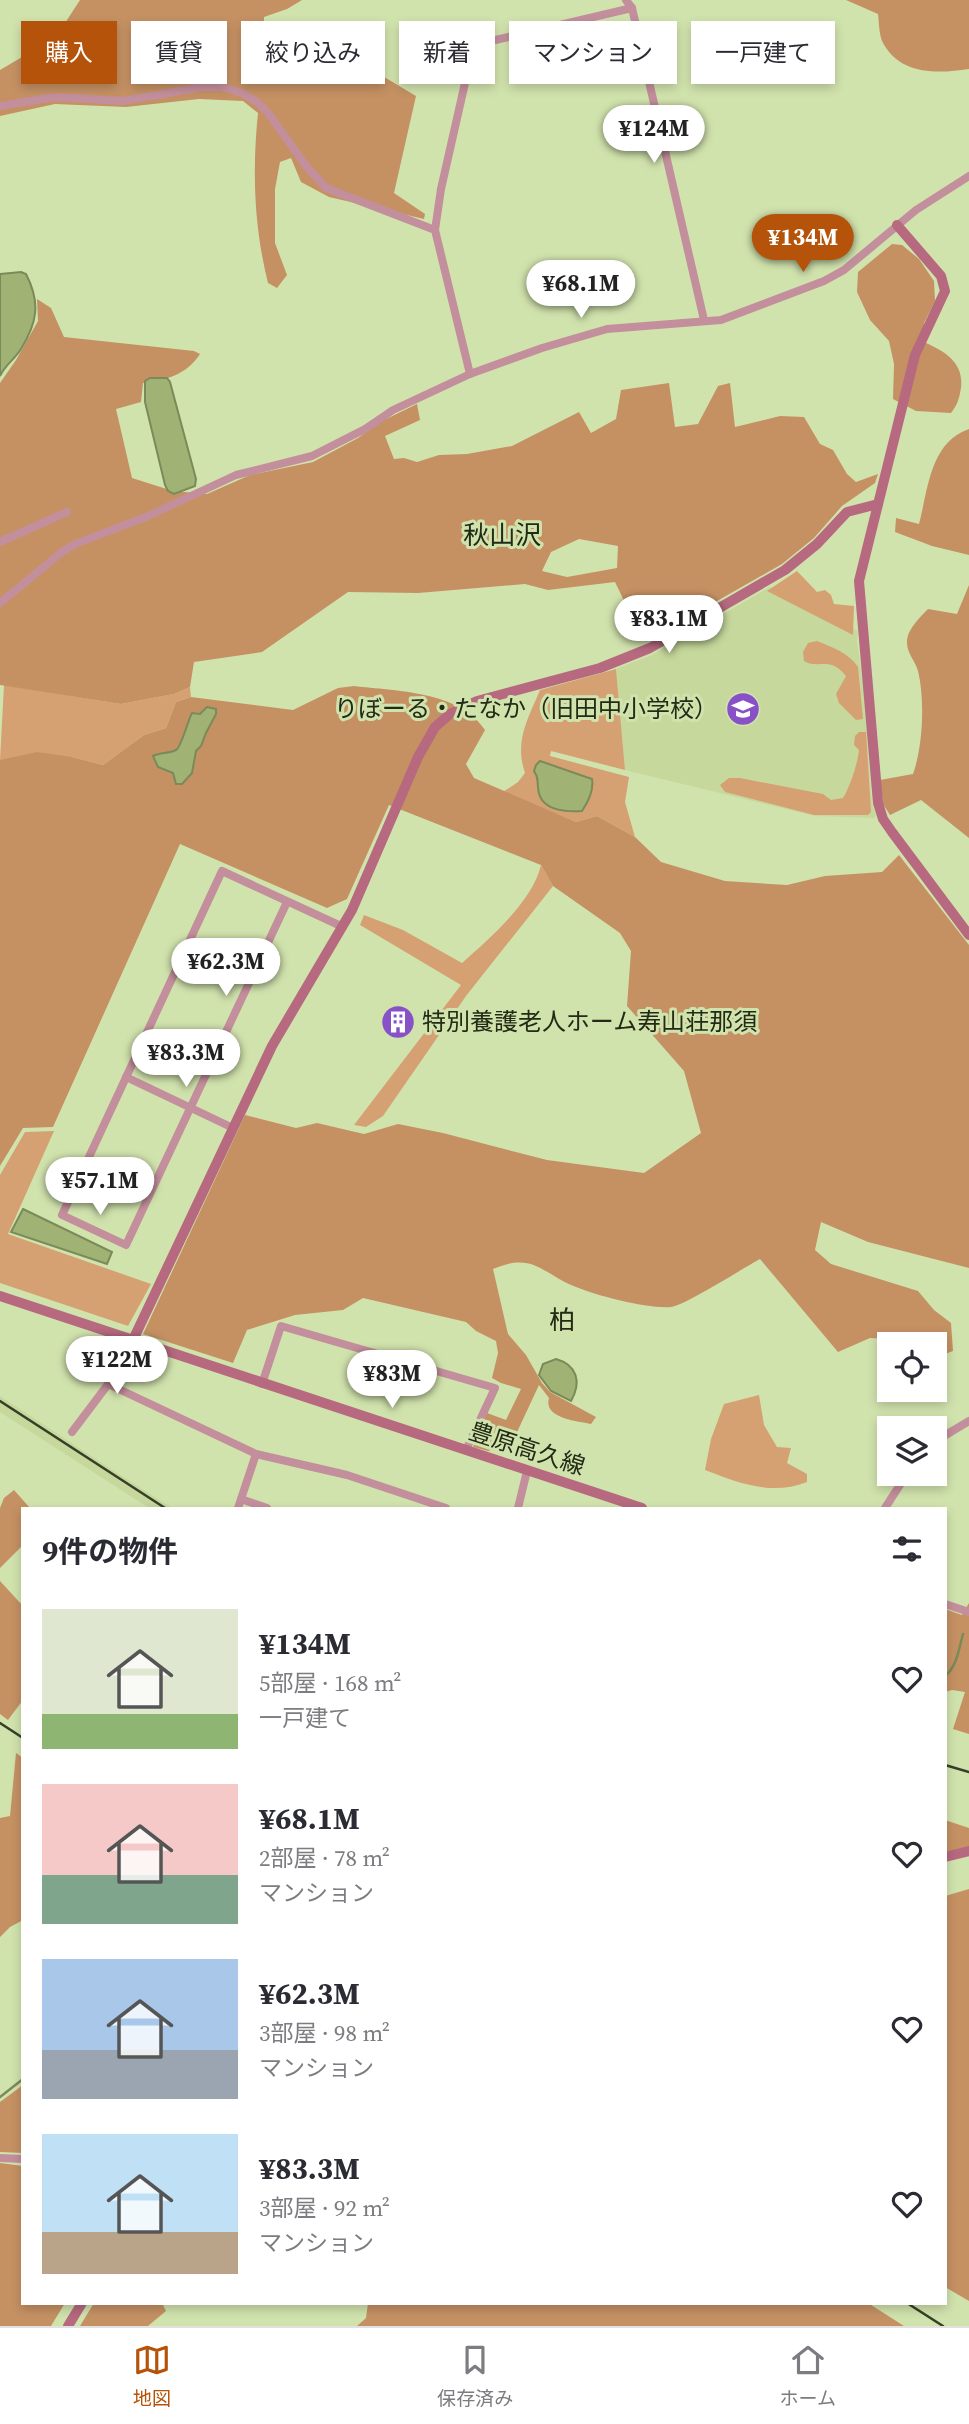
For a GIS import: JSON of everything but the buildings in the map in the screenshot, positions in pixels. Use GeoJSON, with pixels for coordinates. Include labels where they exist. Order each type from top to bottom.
{"type":"FeatureCollection","features":[{"type":"Feature","properties":{"kind":"street"},"geometry":{"type":"LineString","coordinates":[[626,0],[632,8],[704,320]]}},
{"type":"Feature","properties":{"kind":"street"},"geometry":{"type":"LineString","coordinates":[[470,374],[435,230],[435,217],[472,52],[478,44],[632,8]]}},
{"type":"Feature","properties":{"kind":"street"},"geometry":{"type":"LineString","coordinates":[[0,106],[55,97],[123,101],[203,87],[242,93],[257,102],[269,114],[306,166],[326,188],[338,195],[435,230]]}},
{"type":"Feature","properties":{"kind":"street"},"geometry":{"type":"LineString","coordinates":[[0,603],[75,544],[146,517],[236,475],[312,456],[365,429],[393,410],[470,374],[607,328],[721,320],[824,281],[844,270],[916,210],[969,176]]}},
{"type":"Feature","properties":{"kind":"street"},"geometry":{"type":"LineString","coordinates":[[897,225],[941,276],[945,291],[915,355],[861,567],[859,596],[870,687],[878,803],[883,819],[969,935]]}},
{"type":"Feature","properties":{"kind":"street"},"geometry":{"type":"LineString","coordinates":[[72,1432],[136,1341],[272,1046],[343,927],[418,757],[435,727],[443,719],[478,701],[600,668],[650,648],[785,570],[817,544],[847,512],[877,505]]}},
{"type":"Feature","properties":{"kind":"street"},"geometry":{"type":"LineString","coordinates":[[0,542],[67,512]]}},
{"type":"Feature","properties":{"kind":"street"},"geometry":{"type":"LineString","coordinates":[[287,902],[126,1245],[62,1215],[222,871],[343,927]]}},
{"type":"Feature","properties":{"kind":"street"},"geometry":{"type":"LineString","coordinates":[[127,1077],[233,1128]]}},
{"type":"Feature","properties":{"kind":"street","name":"豊原高久線"},"geometry":{"type":"LineString","coordinates":[[0,1296],[639,1507]]}},
{"type":"Feature","properties":{"kind":"street"},"geometry":{"type":"LineString","coordinates":[[262,1384],[281,1326],[495,1388],[466,1451]]}},
{"type":"Feature","properties":{"kind":"street"},"geometry":{"type":"LineString","coordinates":[[108,1384],[256,1454],[347,1475],[443,1507]]}},
{"type":"Feature","properties":{"kind":"street"},"geometry":{"type":"LineString","coordinates":[[947,1434],[969,1421]]}},
{"type":"Feature","properties":{"kind":"street"},"geometry":{"type":"LineString","coordinates":[[238,1507],[256,1454]]}},
{"type":"Feature","properties":{"kind":"street"},"geometry":{"type":"LineString","coordinates":[[518,1507],[527,1471]]}},
{"type":"Feature","properties":{"kind":"street"},"geometry":{"type":"LineString","coordinates":[[886,1507],[899,1486]]}},
{"type":"Feature","properties":{"kind":"street"},"geometry":{"type":"LineString","coordinates":[[241,1499],[264,1507]]}},
{"type":"Feature","properties":{"kind":"street"},"geometry":{"type":"LineString","coordinates":[[947,1605],[969,1612]]}},
{"type":"Feature","properties":{"kind":"street"},"geometry":{"type":"LineString","coordinates":[[947,1856],[969,1851]]}},
{"type":"Feature","properties":{"kind":"street"},"geometry":{"type":"LineString","coordinates":[[0,2158],[21,2159]]}},
{"type":"Feature","properties":{"kind":"street"},"geometry":{"type":"LineString","coordinates":[[68,2326],[81,2305]]}},
{"type":"Feature","properties":{"kind":"shaded area"},"geometry":{"type":"Polygon","coordinates":[[[80,0],[302,0],[264,17],[264,21],[241,21],[241,84],[385,84],[385,78],[416,96],[394,193],[425,214],[424,219],[329,197],[301,182],[291,158],[280,162],[275,189],[275,243],[287,275],[277,288],[268,283],[257,220],[255,156],[258,113],[243,101],[199,99],[126,107],[55,104],[0,116],[0,70],[21,58],[21,84],[117,84],[117,21],[66,21],[80,0]]]}},
{"type":"Feature","properties":{"kind":"shaded area"},"geometry":{"type":"Polygon","coordinates":[[[846,0],[969,0],[969,69],[944,72],[919,70],[908,66],[889,52],[882,41],[878,14],[846,0]]]}},
{"type":"Feature","properties":{"kind":"shaded area"},"geometry":{"type":"Polygon","coordinates":[[[892,244],[902,245],[919,259],[934,281],[935,301],[924,323],[926,343],[947,355],[960,372],[960,395],[951,413],[916,411],[893,399],[894,364],[889,341],[870,320],[857,292],[858,272],[892,244]]]}},
{"type":"Feature","properties":{"kind":"shaded area"},"geometry":{"type":"Polygon","coordinates":[[[0,274],[26,274],[34,294],[34,321],[21,349],[0,376],[0,274]]]}},
{"type":"Feature","properties":{"kind":"shaded area"},"geometry":{"type":"Polygon","coordinates":[[[37,299],[51,308],[64,337],[194,351],[200,354],[182,372],[143,383],[141,402],[116,409],[132,478],[173,491],[207,494],[250,475],[313,462],[358,438],[380,422],[417,404],[420,420],[385,436],[394,459],[404,458],[417,462],[439,455],[467,454],[512,446],[579,412],[591,433],[616,419],[621,390],[669,383],[675,427],[698,424],[718,386],[730,383],[735,427],[780,416],[804,417],[820,444],[833,450],[847,474],[856,482],[878,474],[875,483],[842,506],[814,538],[782,564],[661,633],[629,611],[615,582],[548,590],[525,584],[418,593],[348,592],[262,652],[194,662],[190,687],[174,694],[121,704],[0,685],[0,383],[38,321],[37,299]],[[579,539],[551,552],[542,571],[567,577],[617,568],[618,546],[579,539]]]}},
{"type":"Feature","properties":{"kind":"shaded area"},"geometry":{"type":"Polygon","coordinates":[[[150,378],[167,378],[170,382],[196,479],[195,486],[174,494],[168,491],[165,485],[145,402],[145,381],[150,378]]]}},
{"type":"Feature","properties":{"kind":"shaded area"},"geometry":{"type":"Polygon","coordinates":[[[969,429],[969,555],[932,546],[895,532],[896,518],[919,524],[928,482],[938,456],[956,435],[969,429]]]}},
{"type":"Feature","properties":{"kind":"shaded area"},"geometry":{"type":"Polygon","coordinates":[[[797,571],[817,592],[825,590],[831,595],[834,604],[854,606],[853,635],[767,591],[797,571]]]}},
{"type":"Feature","properties":{"kind":"shaded area"},"geometry":{"type":"Polygon","coordinates":[[[969,585],[969,838],[921,800],[890,815],[883,804],[880,780],[913,774],[919,750],[922,695],[918,671],[907,645],[910,632],[928,609],[957,614],[969,585]]]}},
{"type":"Feature","properties":{"kind":"shaded area","name":"りぼーる・たなか（旧田中小学校）"},"geometry":{"type":"Polygon","coordinates":[[[770,587],[858,631],[872,803],[876,815],[874,818],[815,816],[625,770],[616,669],[652,655],[770,587]]]}},
{"type":"Feature","properties":{"kind":"shaded area"},"geometry":{"type":"Polygon","coordinates":[[[817,641],[845,654],[858,667],[863,719],[856,720],[839,703],[836,694],[846,676],[840,670],[829,664],[804,661],[803,652],[808,643],[817,641]]]}},
{"type":"Feature","properties":{"kind":"shaded area"},"geometry":{"type":"Polygon","coordinates":[[[616,669],[625,770],[551,751],[550,756],[629,777],[625,802],[635,837],[597,816],[576,822],[503,792],[518,782],[525,773],[522,740],[540,690],[616,669]],[[540,761],[538,786],[592,779],[540,761]]]}},
{"type":"Feature","properties":{"kind":"shaded area"},"geometry":{"type":"Polygon","coordinates":[[[4,685],[121,704],[174,694],[190,687],[191,697],[176,702],[166,728],[144,735],[103,765],[72,757],[0,760],[4,685]]]}},
{"type":"Feature","properties":{"kind":"shaded area"},"geometry":{"type":"Polygon","coordinates":[[[354,686],[407,692],[443,700],[460,707],[474,717],[485,730],[466,764],[474,778],[576,822],[597,816],[635,837],[661,862],[725,881],[787,885],[825,876],[882,872],[899,855],[969,945],[969,1268],[868,1242],[821,1222],[815,1250],[831,1264],[918,1291],[934,1310],[951,1323],[953,1351],[947,1353],[947,1332],[877,1332],[877,1338],[870,1338],[838,1352],[760,1259],[671,1307],[610,1298],[564,1282],[528,1263],[507,1264],[493,1269],[508,1334],[526,1355],[550,1392],[596,1417],[591,1424],[556,1414],[548,1405],[549,1398],[539,1385],[511,1445],[488,1451],[473,1447],[487,1413],[506,1420],[521,1389],[492,1378],[498,1353],[496,1341],[476,1331],[466,1322],[363,1298],[343,1310],[295,1315],[247,1330],[233,1363],[143,1334],[245,1115],[296,1128],[317,1123],[364,1134],[398,1124],[547,1160],[644,1173],[701,1133],[684,1071],[627,1006],[631,951],[620,933],[553,886],[541,865],[389,805],[347,899],[327,908],[180,844],[53,1127],[23,1128],[0,1166],[0,760],[37,752],[103,765],[144,735],[166,728],[176,702],[191,697],[293,710],[338,688],[354,686]]]}},
{"type":"Feature","properties":{"kind":"shaded area"},"geometry":{"type":"Polygon","coordinates":[[[207,707],[216,709],[216,714],[196,751],[192,773],[182,784],[176,784],[173,773],[158,767],[153,756],[176,750],[192,713],[200,714],[207,707]]]}},
{"type":"Feature","properties":{"kind":"shaded area"},"geometry":{"type":"Polygon","coordinates":[[[859,732],[866,732],[871,812],[868,815],[814,815],[725,792],[720,785],[729,778],[740,778],[823,794],[831,800],[843,798],[857,761],[859,750],[854,745],[855,736],[859,732]]]}},
{"type":"Feature","properties":{"kind":"shaded area"},"geometry":{"type":"Polygon","coordinates":[[[540,761],[592,779],[590,796],[582,811],[561,810],[543,801],[539,795],[534,771],[540,761]]]}},
{"type":"Feature","properties":{"kind":"shaded area"},"geometry":{"type":"Polygon","coordinates":[[[541,865],[553,886],[466,996],[383,1116],[366,1127],[354,1125],[461,985],[360,925],[364,915],[403,930],[462,963],[520,906],[541,865]]]}},
{"type":"Feature","properties":{"kind":"shaded area"},"geometry":{"type":"Polygon","coordinates":[[[54,1131],[8,1234],[151,1284],[128,1326],[0,1283],[0,1175],[25,1132],[54,1131]]]}},
{"type":"Feature","properties":{"kind":"shaded area"},"geometry":{"type":"Polygon","coordinates":[[[23,1209],[112,1252],[107,1264],[11,1232],[23,1209]]]}},
{"type":"Feature","properties":{"kind":"shaded area"},"geometry":{"type":"Polygon","coordinates":[[[556,1359],[569,1365],[576,1375],[576,1387],[571,1401],[551,1391],[539,1375],[543,1364],[556,1359]]]}},
{"type":"Feature","properties":{"kind":"shaded area"},"geometry":{"type":"Polygon","coordinates":[[[759,1395],[764,1425],[777,1447],[791,1448],[787,1463],[807,1474],[807,1482],[768,1488],[705,1470],[711,1439],[724,1404],[759,1395]]]}},
{"type":"Feature","properties":{"kind":"shaded area"},"geometry":{"type":"Polygon","coordinates":[[[0,1396],[170,1507],[147,1507],[0,1412],[0,1396]]]}},
{"type":"Feature","properties":{"kind":"shaded area"},"geometry":{"type":"Polygon","coordinates":[[[14,1490],[29,1507],[21,1507],[21,1547],[0,1568],[0,1508],[4,1498],[14,1490]]]}},
{"type":"Feature","properties":{"kind":"shaded area"},"geometry":{"type":"Polygon","coordinates":[[[0,1581],[21,1604],[21,1703],[8,1720],[0,1714],[0,1581]]]}},
{"type":"Feature","properties":{"kind":"shaded area"},"geometry":{"type":"Polygon","coordinates":[[[969,1603],[969,1734],[953,1729],[965,1692],[947,1691],[947,1610],[962,1615],[969,1603]]]}},
{"type":"Feature","properties":{"kind":"shaded area"},"geometry":{"type":"Polygon","coordinates":[[[16,1753],[21,1757],[21,1921],[0,1937],[0,1818],[10,1816],[16,1753]]]}},
{"type":"Feature","properties":{"kind":"shaded area"},"geometry":{"type":"Polygon","coordinates":[[[947,1821],[969,1828],[969,1847],[947,1852],[947,1821]]]}},
{"type":"Feature","properties":{"kind":"shaded area"},"geometry":{"type":"Polygon","coordinates":[[[969,1889],[969,2301],[947,2288],[947,1895],[969,1889]]]}},
{"type":"Feature","properties":{"kind":"shaded area"},"geometry":{"type":"Polygon","coordinates":[[[21,2086],[21,2153],[0,2152],[0,2102],[21,2086]]]}},
{"type":"Feature","properties":{"kind":"shaded area"},"geometry":{"type":"Polygon","coordinates":[[[0,2163],[21,2166],[21,2305],[64,2305],[51,2326],[0,2326],[0,2163]]]}},
{"type":"Feature","properties":{"kind":"shaded area"},"geometry":{"type":"Polygon","coordinates":[[[93,2305],[163,2305],[166,2311],[148,2326],[80,2326],[93,2305]]]}},
{"type":"Feature","properties":{"kind":"shaded area"},"geometry":{"type":"Polygon","coordinates":[[[368,2305],[871,2305],[904,2326],[357,2326],[366,2318],[368,2305]]]}},
{"type":"Feature","properties":{"kind":"waterway"},"geometry":{"type":"LineString","coordinates":[[947,1674],[955,1662],[963,1634]]}},
{"type":"Feature","properties":{"kind":"waterway"},"geometry":{"type":"LineString","coordinates":[[0,2097],[21,2081]]}},
{"type":"Feature","properties":{"kind":"railway"},"geometry":{"type":"LineString","coordinates":[[0,1401],[163,1507]]}},
{"type":"Feature","properties":{"kind":"railway"},"geometry":{"type":"LineString","coordinates":[[0,1723],[21,1737]]}},
{"type":"Feature","properties":{"kind":"railway"},"geometry":{"type":"LineString","coordinates":[[947,1766],[969,1772]]}},
{"type":"Feature","properties":{"kind":"railway"},"geometry":{"type":"LineString","coordinates":[[910,2305],[943,2326]]}},
{"type":"Feature","properties":{"kind":"place","name":"りぼーる・たなか（旧田中小学校）"},"geometry":{"type":"Point","coordinates":[743,709]}},
{"type":"Feature","properties":{"kind":"place","name":"特別養護老人ホーム寿山荘那須"},"geometry":{"type":"Point","coordinates":[398,1022]}},
{"type":"Feature","properties":{"kind":"district","name":"秋山沢"},"geometry":{"type":"Point","coordinates":[502,535]}},
{"type":"Feature","properties":{"kind":"district","name":"柏"},"geometry":{"type":"Point","coordinates":[562,1320]}}]}
